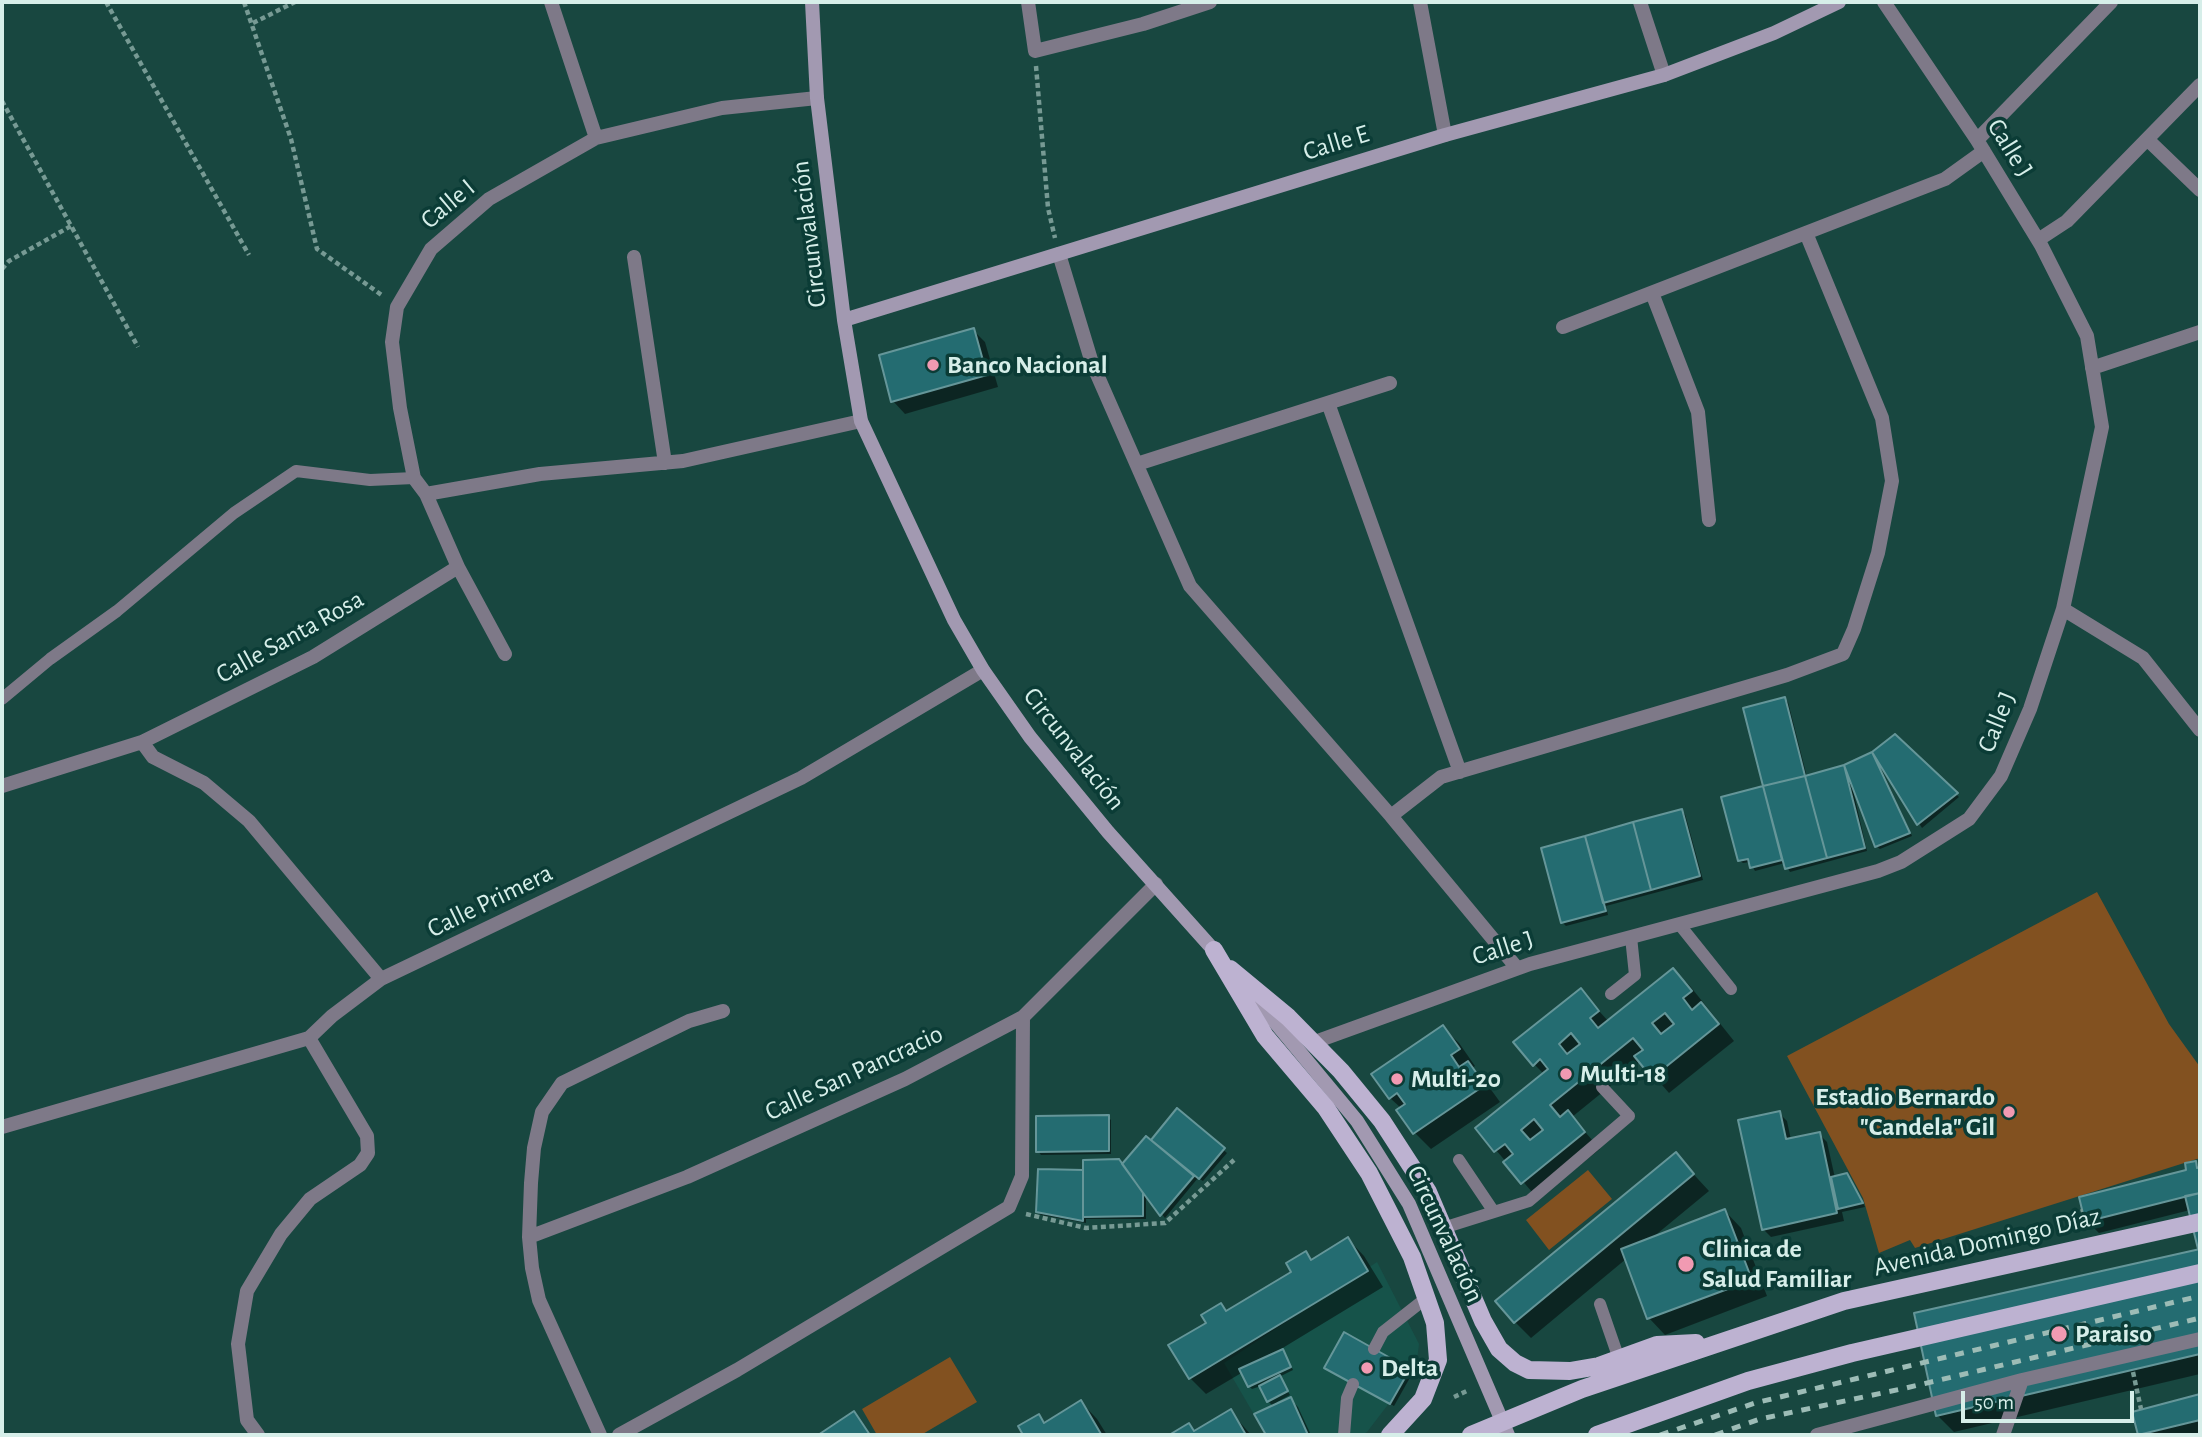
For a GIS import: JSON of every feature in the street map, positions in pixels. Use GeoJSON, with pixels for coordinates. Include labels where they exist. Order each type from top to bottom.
{"type":"FeatureCollection","features":[{"type":"Feature","properties":{"kind":"main road","name":"Circunvalación"},"geometry":{"type":"LineString","coordinates":[[812,2],[817,98],[844,320],[861,421],[954,620],[983,670],[1030,737],[1108,832],[1214,950],[1357,1121],[1409,1203],[1508,1435]]}},
{"type":"Feature","properties":{"kind":"main road","name":"Calle E"},"geometry":{"type":"LineString","coordinates":[[844,320],[1445,135],[1664,75],[1774,33],[1839,2]]}},
{"type":"Feature","properties":{"kind":"main road"},"geometry":{"type":"LineString","coordinates":[[1214,950],[1265,1036],[1326,1108],[1369,1172],[1412,1257],[1435,1323],[1438,1360],[1423,1399],[1390,1435]]}},
{"type":"Feature","properties":{"kind":"main road"},"geometry":{"type":"LineString","coordinates":[[1230,969],[1288,1017],[1341,1071],[1382,1121],[1428,1192],[1483,1321],[1499,1349],[1515,1363],[1530,1370],[1570,1371],[1599,1366],[1657,1345],[1717,1342]]}},
{"type":"Feature","properties":{"kind":"main road","name":"Avenida Domingo Díaz"},"geometry":{"type":"LineString","coordinates":[[1471,1435],[1582,1389],[1844,1301],[2200,1222]]}},
{"type":"Feature","properties":{"kind":"main road"},"geometry":{"type":"LineString","coordinates":[[1597,1435],[1748,1381],[1852,1353],[2200,1273]]}},
{"type":"Feature","properties":{"kind":"street"},"geometry":{"type":"LineString","coordinates":[[551,2],[596,138]]}},
{"type":"Feature","properties":{"kind":"street"},"geometry":{"type":"LineString","coordinates":[[1028,2],[1035,51],[1143,24],[1210,2]]}},
{"type":"Feature","properties":{"kind":"street"},"geometry":{"type":"LineString","coordinates":[[1420,2],[1445,135]]}},
{"type":"Feature","properties":{"kind":"street"},"geometry":{"type":"LineString","coordinates":[[1640,2],[1664,75]]}},
{"type":"Feature","properties":{"kind":"street","name":"Calle J"},"geometry":{"type":"LineString","coordinates":[[1312,1043],[1517,968],[1878,871],[1901,862],[1969,820],[2001,776],[2030,709],[2063,609],[2102,428],[2087,336],[2038,240],[1980,146],[1884,2]]}},
{"type":"Feature","properties":{"kind":"street"},"geometry":{"type":"LineString","coordinates":[[1563,327],[1945,179],[1980,146],[2111,2]]}},
{"type":"Feature","properties":{"kind":"street"},"geometry":{"type":"LineString","coordinates":[[2038,240],[2067,221],[2200,85]]}},
{"type":"Feature","properties":{"kind":"street","name":"Calle I"},"geometry":{"type":"LineString","coordinates":[[505,654],[458,567],[426,494],[414,478],[400,408],[392,342],[397,307],[431,249],[489,200],[596,138],[722,108],[817,98]]}},
{"type":"Feature","properties":{"kind":"street"},"geometry":{"type":"LineString","coordinates":[[2147,139],[2200,190]]}},
{"type":"Feature","properties":{"kind":"street"},"geometry":{"type":"LineString","coordinates":[[1391,817],[1441,777],[1787,675],[1843,653],[1854,629],[1878,553],[1892,481],[1882,418],[1806,233]]}},
{"type":"Feature","properties":{"kind":"street"},"geometry":{"type":"LineString","coordinates":[[1059,254],[1092,363],[1190,586],[1391,817],[1517,968]]}},
{"type":"Feature","properties":{"kind":"street"},"geometry":{"type":"LineString","coordinates":[[634,257],[665,463]]}},
{"type":"Feature","properties":{"kind":"street"},"geometry":{"type":"LineString","coordinates":[[1652,293],[1698,412],[1709,520]]}},
{"type":"Feature","properties":{"kind":"street"},"geometry":{"type":"LineString","coordinates":[[2092,368],[2200,332]]}},
{"type":"Feature","properties":{"kind":"street"},"geometry":{"type":"LineString","coordinates":[[1137,464],[1390,383]]}},
{"type":"Feature","properties":{"kind":"street"},"geometry":{"type":"LineString","coordinates":[[1328,402],[1460,772]]}},
{"type":"Feature","properties":{"kind":"street"},"geometry":{"type":"LineString","coordinates":[[426,494],[540,474],[683,461],[861,421]]}},
{"type":"Feature","properties":{"kind":"street","name":"Calle Santa Rosa"},"geometry":{"type":"LineString","coordinates":[[2,786],[142,742],[313,657],[458,567]]}},
{"type":"Feature","properties":{"kind":"street"},"geometry":{"type":"LineString","coordinates":[[2063,609],[2143,658],[2200,730]]}},
{"type":"Feature","properties":{"kind":"street","name":"Calle Primera"},"geometry":{"type":"LineString","coordinates":[[2,1127],[309,1038],[332,1016],[381,979],[801,778],[983,670]]}},
{"type":"Feature","properties":{"kind":"street"},"geometry":{"type":"LineString","coordinates":[[142,742],[153,757],[204,783],[249,821],[381,979]]}},
{"type":"Feature","properties":{"kind":"street","name":"Calle San Pancracio"},"geometry":{"type":"LineString","coordinates":[[529,1237],[687,1177],[905,1080],[1023,1017],[1156,884]]}},
{"type":"Feature","properties":{"kind":"street"},"geometry":{"type":"LineString","coordinates":[[600,1435],[539,1300],[532,1268],[529,1237],[534,1148],[542,1112],[562,1083],[689,1021],[723,1011]]}},
{"type":"Feature","properties":{"kind":"street"},"geometry":{"type":"LineString","coordinates":[[619,1435],[737,1370],[1009,1207],[1022,1176],[1023,1017]]}},
{"type":"Feature","properties":{"kind":"street"},"geometry":{"type":"LineString","coordinates":[[258,1435],[247,1420],[238,1344],[247,1291],[281,1234],[310,1199],[360,1165],[368,1153],[367,1136],[309,1038]]}},
{"type":"Feature","properties":{"kind":"street"},"geometry":{"type":"LineString","coordinates":[[1817,1435],[2022,1380],[2200,1339]]}},
{"type":"Feature","properties":{"kind":"street"},"geometry":{"type":"LineString","coordinates":[[2003,1435],[2022,1380]]}},
{"type":"Feature","properties":{"kind":"lane"},"geometry":{"type":"LineString","coordinates":[[2,699],[50,659],[117,611],[234,513],[296,471],[370,480],[414,478]]}},
{"type":"Feature","properties":{"kind":"lane"},"geometry":{"type":"LineString","coordinates":[[1679,924],[1731,989]]}},
{"type":"Feature","properties":{"kind":"lane"},"geometry":{"type":"LineString","coordinates":[[1611,995],[1635,975],[1631,937]]}},
{"type":"Feature","properties":{"kind":"lane"},"geometry":{"type":"LineString","coordinates":[[1443,1228],[1529,1201],[1629,1116],[1602,1087]]}},
{"type":"Feature","properties":{"kind":"lane"},"geometry":{"type":"LineString","coordinates":[[1459,1160],[1494,1212]]}},
{"type":"Feature","properties":{"kind":"lane"},"geometry":{"type":"LineString","coordinates":[[1374,1349],[1383,1332],[1425,1299]]}},
{"type":"Feature","properties":{"kind":"lane"},"geometry":{"type":"LineString","coordinates":[[1600,1304],[1619,1359]]}},
{"type":"Feature","properties":{"kind":"lane"},"geometry":{"type":"LineString","coordinates":[[1344,1435],[1347,1398],[1353,1384]]}},
{"type":"Feature","properties":{"kind":"path"},"geometry":{"type":"LineString","coordinates":[[106,2],[249,255]]}},
{"type":"Feature","properties":{"kind":"path"},"geometry":{"type":"LineString","coordinates":[[244,2],[291,139],[317,249],[397,307]]}},
{"type":"Feature","properties":{"kind":"path"},"geometry":{"type":"LineString","coordinates":[[253,23],[295,2]]}},
{"type":"Feature","properties":{"kind":"path"},"geometry":{"type":"LineString","coordinates":[[1035,51],[1048,208],[1059,254]]}},
{"type":"Feature","properties":{"kind":"path"},"geometry":{"type":"LineString","coordinates":[[2,101],[138,347]]}},
{"type":"Feature","properties":{"kind":"path"},"geometry":{"type":"LineString","coordinates":[[2,269],[9,261],[71,226]]}},
{"type":"Feature","properties":{"kind":"path"},"geometry":{"type":"LineString","coordinates":[[1009,1207],[1034,1217],[1086,1228],[1165,1223],[1234,1160]]}},
{"type":"Feature","properties":{"kind":"path"},"geometry":{"type":"LineString","coordinates":[[2130,1355],[2141,1409]]}},
{"type":"Feature","properties":{"kind":"shaded area","name":"Estadio Bernardo \"Candela\" Gil"},"geometry":{"type":"Polygon","coordinates":[[[2097,892],[2169,1024],[2200,1067],[2200,1158],[1915,1248],[1910,1240],[1879,1253],[1863,1198],[1787,1056],[2097,892]]]}},
{"type":"Feature","properties":{"kind":"shaded area"},"geometry":{"type":"Polygon","coordinates":[[[1588,1170],[1612,1199],[1549,1250],[1526,1220],[1588,1170]]]}},
{"type":"Feature","properties":{"kind":"shaded area"},"geometry":{"type":"Polygon","coordinates":[[[1377,1262],[1419,1344],[1416,1368],[1362,1435],[1266,1435],[1224,1363],[1377,1262]]]}},
{"type":"Feature","properties":{"kind":"shaded area"},"geometry":{"type":"Polygon","coordinates":[[[950,1357],[977,1402],[921,1435],[877,1435],[862,1409],[950,1357]]]}},
{"type":"Feature","properties":{"kind":"building","name":"Banco Nacional"},"geometry":{"type":"Polygon","coordinates":[[[974,328],[987,375],[891,402],[879,355],[974,328]]]}},
{"type":"Feature","properties":{"kind":"building"},"geometry":{"type":"Polygon","coordinates":[[[1785,697],[1805,776],[1763,786],[1743,708],[1785,697]]]}},
{"type":"Feature","properties":{"kind":"building"},"geometry":{"type":"Polygon","coordinates":[[[1895,734],[1958,793],[1917,825],[1872,752],[1895,734]]]}},
{"type":"Feature","properties":{"kind":"building"},"geometry":{"type":"Polygon","coordinates":[[[1872,752],[1910,833],[1875,847],[1844,765],[1872,752]]]}},
{"type":"Feature","properties":{"kind":"building"},"geometry":{"type":"Polygon","coordinates":[[[1844,765],[1865,848],[1827,858],[1805,776],[1844,765]]]}},
{"type":"Feature","properties":{"kind":"building"},"geometry":{"type":"Polygon","coordinates":[[[1805,776],[1827,858],[1785,869],[1763,786],[1805,776]]]}},
{"type":"Feature","properties":{"kind":"building"},"geometry":{"type":"Polygon","coordinates":[[[1763,786],[1782,860],[1750,868],[1748,859],[1738,861],[1721,797],[1763,786]]]}},
{"type":"Feature","properties":{"kind":"building"},"geometry":{"type":"Polygon","coordinates":[[[1682,809],[1700,876],[1651,890],[1633,822],[1682,809]]]}},
{"type":"Feature","properties":{"kind":"building"},"geometry":{"type":"Polygon","coordinates":[[[1633,822],[1651,890],[1603,903],[1585,836],[1633,822]]]}},
{"type":"Feature","properties":{"kind":"building"},"geometry":{"type":"Polygon","coordinates":[[[1585,836],[1606,911],[1561,923],[1541,848],[1585,836]]]}},
{"type":"Feature","properties":{"kind":"building","name":"Multi-18"},"geometry":{"type":"Polygon","coordinates":[[[1673,968],[1692,991],[1683,998],[1692,1010],[1701,1002],[1719,1024],[1652,1078],[1634,1056],[1643,1050],[1633,1038],[1550,1105],[1560,1117],[1568,1110],[1585,1132],[1521,1184],[1503,1162],[1513,1154],[1505,1144],[1494,1152],[1475,1128],[1548,1069],[1540,1059],[1533,1066],[1513,1042],[1581,988],[1599,1011],[1590,1018],[1598,1028],[1673,968]],[[1665,1013],[1652,1023],[1661,1034],[1674,1024],[1665,1013]],[[1571,1033],[1559,1044],[1567,1054],[1580,1044],[1571,1033]],[[1534,1119],[1521,1130],[1530,1140],[1543,1130],[1534,1119]]]}},
{"type":"Feature","properties":{"kind":"building","name":"Multi-20"},"geometry":{"type":"Polygon","coordinates":[[[1443,1025],[1460,1049],[1451,1055],[1459,1067],[1468,1061],[1485,1085],[1413,1134],[1396,1110],[1405,1104],[1397,1093],[1389,1099],[1371,1074],[1443,1025]],[[1430,1069],[1418,1078],[1426,1089],[1438,1081],[1430,1069]]]}},
{"type":"Feature","properties":{"kind":"building"},"geometry":{"type":"Polygon","coordinates":[[[1177,1108],[1225,1148],[1199,1179],[1151,1140],[1177,1108]]]}},
{"type":"Feature","properties":{"kind":"building"},"geometry":{"type":"Polygon","coordinates":[[[1780,1111],[1786,1139],[1820,1132],[1837,1213],[1762,1230],[1738,1120],[1780,1111]]]}},
{"type":"Feature","properties":{"kind":"building"},"geometry":{"type":"Polygon","coordinates":[[[1109,1115],[1109,1151],[1036,1152],[1036,1116],[1109,1115]]]}},
{"type":"Feature","properties":{"kind":"building"},"geometry":{"type":"Polygon","coordinates":[[[1146,1136],[1194,1176],[1160,1216],[1122,1164],[1146,1136]]]}},
{"type":"Feature","properties":{"kind":"building"},"geometry":{"type":"Polygon","coordinates":[[[1676,1152],[1694,1174],[1514,1323],[1495,1301],[1676,1152]]]}},
{"type":"Feature","properties":{"kind":"building"},"geometry":{"type":"Polygon","coordinates":[[[1119,1159],[1143,1193],[1143,1216],[1083,1217],[1083,1160],[1119,1159]]]}},
{"type":"Feature","properties":{"kind":"building"},"geometry":{"type":"Polygon","coordinates":[[[2196,1161],[2197,1168],[2200,1167],[2200,1193],[2085,1222],[2079,1197],[2186,1170],[2185,1163],[2196,1161]]]}},
{"type":"Feature","properties":{"kind":"building"},"geometry":{"type":"Polygon","coordinates":[[[1038,1169],[1083,1170],[1083,1221],[1036,1212],[1038,1169]]]}},
{"type":"Feature","properties":{"kind":"building"},"geometry":{"type":"Polygon","coordinates":[[[1847,1173],[1863,1203],[1838,1209],[1831,1177],[1847,1173]]]}},
{"type":"Feature","properties":{"kind":"building"},"geometry":{"type":"Polygon","coordinates":[[[2200,1193],[2200,1249],[2198,1249],[2185,1196],[2200,1193]]]}},
{"type":"Feature","properties":{"kind":"building","name":"Clinica de Salud Familiar"},"geometry":{"type":"Polygon","coordinates":[[[1725,1209],[1752,1280],[1647,1319],[1621,1249],[1725,1209]]]}},
{"type":"Feature","properties":{"kind":"building"},"geometry":{"type":"Polygon","coordinates":[[[1348,1237],[1368,1271],[1189,1379],[1168,1345],[1206,1323],[1201,1315],[1221,1303],[1226,1311],[1291,1272],[1286,1263],[1306,1251],[1311,1260],[1348,1237]]]}},
{"type":"Feature","properties":{"kind":"building","name":"Paraiso"},"geometry":{"type":"Polygon","coordinates":[[[2200,1249],[2200,1354],[1936,1416],[1914,1313],[2200,1249]]]}},
{"type":"Feature","properties":{"kind":"building","name":"Delta"},"geometry":{"type":"Polygon","coordinates":[[[1344,1332],[1410,1369],[1390,1404],[1324,1368],[1344,1332]]]}},
{"type":"Feature","properties":{"kind":"building"},"geometry":{"type":"Polygon","coordinates":[[[1283,1349],[1291,1367],[1248,1387],[1239,1369],[1283,1349]]]}},
{"type":"Feature","properties":{"kind":"building"},"geometry":{"type":"Polygon","coordinates":[[[1280,1375],[1288,1391],[1267,1402],[1259,1386],[1280,1375]]]}},
{"type":"Feature","properties":{"kind":"building"},"geometry":{"type":"Polygon","coordinates":[[[2200,1394],[2200,1420],[2138,1435],[2132,1412],[2200,1394]]]}},
{"type":"Feature","properties":{"kind":"building"},"geometry":{"type":"Polygon","coordinates":[[[1291,1397],[1308,1435],[1266,1435],[1254,1414],[1291,1397]]]}},
{"type":"Feature","properties":{"kind":"building"},"geometry":{"type":"Polygon","coordinates":[[[1081,1400],[1101,1434],[1023,1435],[1018,1426],[1039,1414],[1044,1423],[1081,1400]]]}},
{"type":"Feature","properties":{"kind":"building"},"geometry":{"type":"Polygon","coordinates":[[[1231,1409],[1246,1435],[1169,1435],[1189,1423],[1194,1431],[1231,1409]]]}},
{"type":"Feature","properties":{"kind":"building"},"geometry":{"type":"Polygon","coordinates":[[[854,1411],[870,1435],[818,1435],[854,1411]]]}},
{"type":"Feature","properties":{"kind":"railway"},"geometry":{"type":"LineString","coordinates":[[1660,1435],[1755,1403],[2200,1296]]}},
{"type":"Feature","properties":{"kind":"railway"},"geometry":{"type":"LineString","coordinates":[[1715,1435],[1760,1419],[1906,1388],[2200,1318]]}},
{"type":"Feature","properties":{"kind":"place","name":"Banco Nacional"},"geometry":{"type":"Point","coordinates":[933,365]}},
{"type":"Feature","properties":{"kind":"place","name":"Multi-18"},"geometry":{"type":"Point","coordinates":[1566,1074]}},
{"type":"Feature","properties":{"kind":"place","name":"Multi-20"},"geometry":{"type":"Point","coordinates":[1397,1079]}},
{"type":"Feature","properties":{"kind":"place","name":"Estadio Bernardo \"Candela\" Gil"},"geometry":{"type":"Point","coordinates":[2009,1112]}},
{"type":"Feature","properties":{"kind":"place","name":"Clinica de Salud Familiar"},"geometry":{"type":"Point","coordinates":[1686,1264]}},
{"type":"Feature","properties":{"kind":"place","name":"Paraiso"},"geometry":{"type":"Point","coordinates":[2059,1334]}},
{"type":"Feature","properties":{"kind":"place","name":"Delta"},"geometry":{"type":"Point","coordinates":[1367,1368]}}]}
